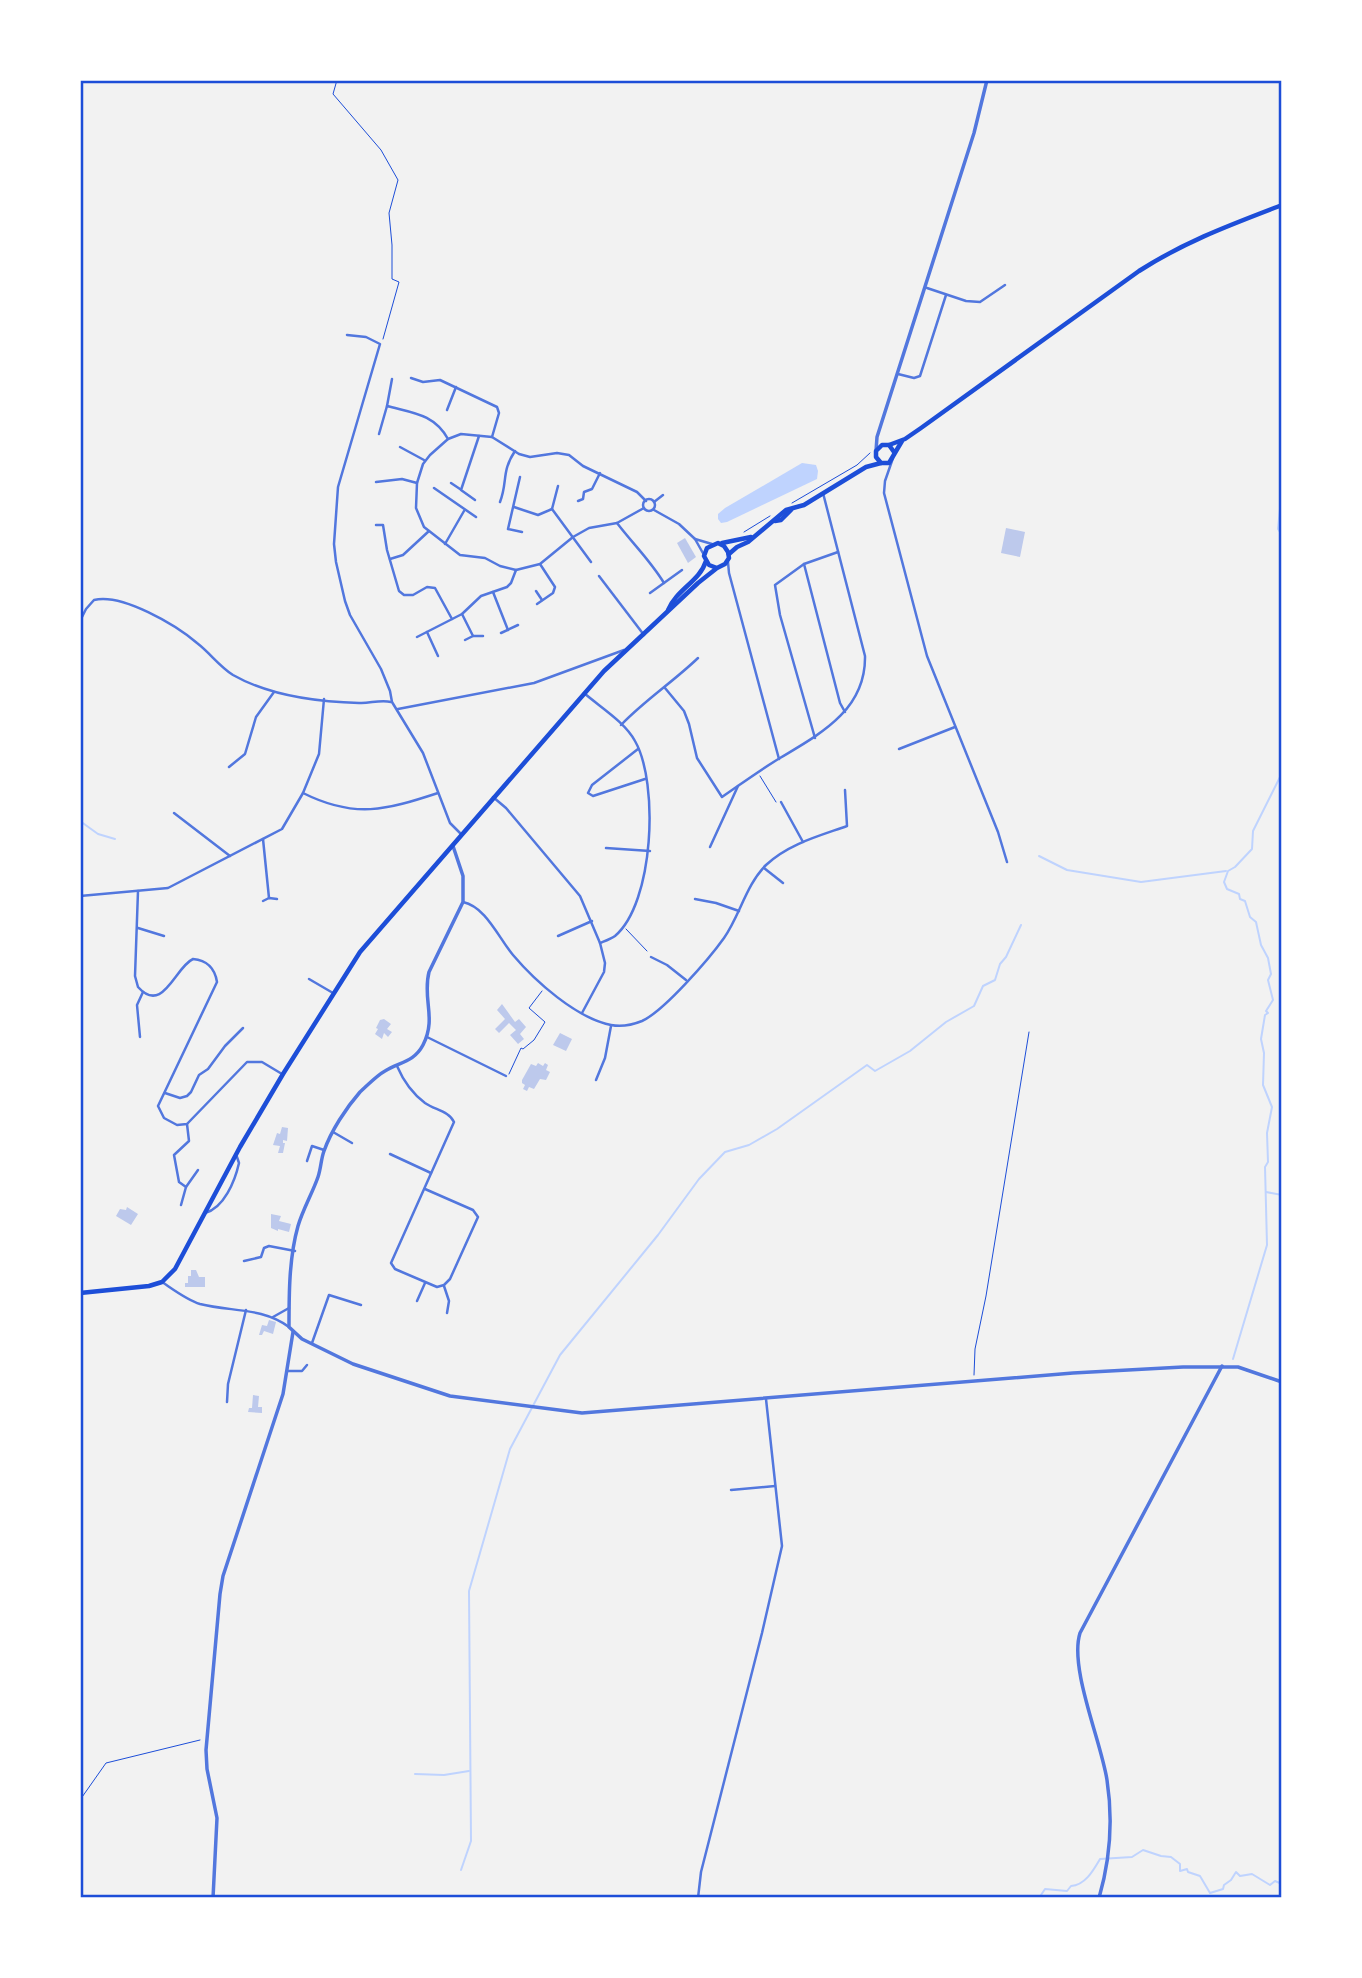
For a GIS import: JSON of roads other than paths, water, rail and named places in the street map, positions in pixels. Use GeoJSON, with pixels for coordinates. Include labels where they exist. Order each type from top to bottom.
{"type":"FeatureCollection","features":[{"type":"Feature","properties":{"kind":"highway"},"geometry":{"type":"LineString","coordinates":[[80,1293],[149,1286],[162,1282],[175,1269],[235,1155],[360,952],[583,693],[627,649],[725,564],[734,549],[775,521],[777,516],[786,510],[823,493],[866,467],[889,463],[905,439],[1168,252],[1189,241],[1282,205]]}},
{"type":"Feature","properties":{"kind":"highway"},"geometry":{"type":"LineString","coordinates":[[866,467],[874,452],[882,445],[905,439]]}},
{"type":"Feature","properties":{"kind":"highway"},"geometry":{"type":"LineString","coordinates":[[888,445],[894,452]]}},
{"type":"Feature","properties":{"kind":"highway"},"geometry":{"type":"LineString","coordinates":[[874,452],[882,463]]}},
{"type":"Feature","properties":{"kind":"highway"},"geometry":{"type":"LineString","coordinates":[[667,614],[671,603],[701,572],[707,548],[753,537]]}},
{"type":"Feature","properties":{"kind":"highway"},"geometry":{"type":"LineString","coordinates":[[716,544],[727,548],[729,556]]}},
{"type":"Feature","properties":{"kind":"highway"},"geometry":{"type":"LineString","coordinates":[[705,559],[711,567],[718,568]]}},
{"type":"Feature","properties":{"kind":"street"},"geometry":{"type":"LineString","coordinates":[[874,452],[927,288],[974,133],[987,80]]}},
{"type":"Feature","properties":{"kind":"street"},"geometry":{"type":"LineString","coordinates":[[927,288],[980,302],[1005,285]]}},
{"type":"Feature","properties":{"kind":"street"},"geometry":{"type":"LineString","coordinates":[[898,374],[914,378],[920,376],[946,295]]}},
{"type":"Feature","properties":{"kind":"street"},"geometry":{"type":"LineString","coordinates":[[347,335],[366,337],[380,344],[338,486],[334,544],[345,601],[381,669],[392,702],[423,753],[450,823],[461,834]]}},
{"type":"Feature","properties":{"kind":"street"},"geometry":{"type":"LineString","coordinates":[[411,378],[423,382],[440,380],[497,407],[499,413],[492,438]]}},
{"type":"Feature","properties":{"kind":"street"},"geometry":{"type":"LineString","coordinates":[[380,433],[392,379]]}},
{"type":"Feature","properties":{"kind":"street"},"geometry":{"type":"LineString","coordinates":[[447,410],[456,387]]}},
{"type":"Feature","properties":{"kind":"street"},"geometry":{"type":"LineString","coordinates":[[387,406],[432,419],[442,428],[448,439]]}},
{"type":"Feature","properties":{"kind":"street"},"geometry":{"type":"LineString","coordinates":[[880,432],[888,445]]}},
{"type":"Feature","properties":{"kind":"street"},"geometry":{"type":"LineString","coordinates":[[646,501],[644,508],[617,523],[589,528],[573,537],[540,564],[516,570],[485,558],[460,555],[424,527],[416,508],[417,483],[425,461],[448,439],[461,434],[492,438],[530,457],[562,453],[637,492],[646,501],[654,502],[663,495]]}},
{"type":"Feature","properties":{"kind":"street"},"geometry":{"type":"LineString","coordinates":[[461,490],[480,436]]}},
{"type":"Feature","properties":{"kind":"street"},"geometry":{"type":"LineString","coordinates":[[400,446],[425,461]]}},
{"type":"Feature","properties":{"kind":"street"},"geometry":{"type":"LineString","coordinates":[[500,502],[506,465],[515,451]]}},
{"type":"Feature","properties":{"kind":"street"},"geometry":{"type":"LineString","coordinates":[[893,458],[884,486],[885,499],[920,634],[954,727],[998,832],[1007,862]]}},
{"type":"Feature","properties":{"kind":"street"},"geometry":{"type":"LineString","coordinates":[[882,463],[888,472]]}},
{"type":"Feature","properties":{"kind":"street"},"geometry":{"type":"LineString","coordinates":[[578,501],[583,499],[584,492],[592,489],[600,473]]}},
{"type":"Feature","properties":{"kind":"street"},"geometry":{"type":"LineString","coordinates":[[520,477],[508,528],[522,532]]}},
{"type":"Feature","properties":{"kind":"street"},"geometry":{"type":"LineString","coordinates":[[376,482],[402,479],[417,483]]}},
{"type":"Feature","properties":{"kind":"street"},"geometry":{"type":"LineString","coordinates":[[452,483],[475,500]]}},
{"type":"Feature","properties":{"kind":"street"},"geometry":{"type":"LineString","coordinates":[[552,509],[558,486]]}},
{"type":"Feature","properties":{"kind":"street"},"geometry":{"type":"LineString","coordinates":[[434,488],[476,517]]}},
{"type":"Feature","properties":{"kind":"street"},"geometry":{"type":"LineString","coordinates":[[665,688],[684,711],[697,758],[722,797],[815,738],[845,712],[864,676],[865,656],[823,493]]}},
{"type":"Feature","properties":{"kind":"street"},"geometry":{"type":"LineString","coordinates":[[654,502],[654,510]]}},
{"type":"Feature","properties":{"kind":"street"},"geometry":{"type":"LineString","coordinates":[[514,507],[538,515],[552,509]]}},
{"type":"Feature","properties":{"kind":"street"},"geometry":{"type":"LineString","coordinates":[[644,508],[680,523],[695,539],[705,559]]}},
{"type":"Feature","properties":{"kind":"street"},"geometry":{"type":"LineString","coordinates":[[445,544],[465,509]]}},
{"type":"Feature","properties":{"kind":"street"},"geometry":{"type":"LineString","coordinates":[[552,509],[591,562]]}},
{"type":"Feature","properties":{"kind":"street"},"geometry":{"type":"LineString","coordinates":[[617,523],[639,551],[649,558],[664,583]]}},
{"type":"Feature","properties":{"kind":"street"},"geometry":{"type":"LineString","coordinates":[[376,525],[385,525],[398,591],[404,595],[413,595],[427,587],[435,589],[452,619]]}},
{"type":"Feature","properties":{"kind":"street"},"geometry":{"type":"LineString","coordinates":[[390,559],[403,555],[429,531]]}},
{"type":"Feature","properties":{"kind":"street"},"geometry":{"type":"LineString","coordinates":[[695,539],[716,544]]}},
{"type":"Feature","properties":{"kind":"street"},"geometry":{"type":"LineString","coordinates":[[815,738],[774,590],[777,582],[804,564],[838,552]]}},
{"type":"Feature","properties":{"kind":"street"},"geometry":{"type":"LineString","coordinates":[[729,556],[729,573],[779,759]]}},
{"type":"Feature","properties":{"kind":"street"},"geometry":{"type":"LineString","coordinates":[[537,604],[553,593],[555,587],[540,564]]}},
{"type":"Feature","properties":{"kind":"street"},"geometry":{"type":"LineString","coordinates":[[804,564],[840,703],[845,712]]}},
{"type":"Feature","properties":{"kind":"street"},"geometry":{"type":"LineString","coordinates":[[718,568],[729,573]]}},
{"type":"Feature","properties":{"kind":"street"},"geometry":{"type":"LineString","coordinates":[[417,637],[462,614],[473,602],[507,587],[516,570]]}},
{"type":"Feature","properties":{"kind":"street"},"geometry":{"type":"LineString","coordinates":[[650,593],[682,570]]}},
{"type":"Feature","properties":{"kind":"street"},"geometry":{"type":"LineString","coordinates":[[599,576],[643,635]]}},
{"type":"Feature","properties":{"kind":"street"},"geometry":{"type":"LineString","coordinates":[[536,591],[542,600]]}},
{"type":"Feature","properties":{"kind":"street"},"geometry":{"type":"LineString","coordinates":[[492,592],[508,630]]}},
{"type":"Feature","properties":{"kind":"street"},"geometry":{"type":"LineString","coordinates":[[80,621],[94,600],[138,608],[191,638],[224,669],[274,692],[298,698],[363,704],[392,702]]}},
{"type":"Feature","properties":{"kind":"street"},"geometry":{"type":"LineString","coordinates":[[462,614],[473,636]]}},
{"type":"Feature","properties":{"kind":"street"},"geometry":{"type":"LineString","coordinates":[[501,633],[518,625]]}},
{"type":"Feature","properties":{"kind":"street"},"geometry":{"type":"LineString","coordinates":[[427,632],[438,656]]}},
{"type":"Feature","properties":{"kind":"street"},"geometry":{"type":"LineString","coordinates":[[465,640],[473,636],[483,636]]}},
{"type":"Feature","properties":{"kind":"street"},"geometry":{"type":"LineString","coordinates":[[398,709],[534,683],[627,649]]}},
{"type":"Feature","properties":{"kind":"street"},"geometry":{"type":"LineString","coordinates":[[621,725],[645,701],[665,688],[698,659]]}},
{"type":"Feature","properties":{"kind":"street"},"geometry":{"type":"LineString","coordinates":[[229,767],[245,754],[257,717],[274,692]]}},
{"type":"Feature","properties":{"kind":"street"},"geometry":{"type":"LineString","coordinates":[[583,693],[635,740],[646,779],[650,815],[650,851],[640,890],[615,935],[600,943]]}},
{"type":"Feature","properties":{"kind":"street"},"geometry":{"type":"LineString","coordinates":[[80,896],[168,888],[287,824],[319,754],[324,699]]}},
{"type":"Feature","properties":{"kind":"street"},"geometry":{"type":"LineString","coordinates":[[899,749],[954,727]]}},
{"type":"Feature","properties":{"kind":"street"},"geometry":{"type":"LineString","coordinates":[[638,748],[592,785],[588,793],[593,796],[646,779]]}},
{"type":"Feature","properties":{"kind":"street"},"geometry":{"type":"LineString","coordinates":[[710,847],[738,786]]}},
{"type":"Feature","properties":{"kind":"street"},"geometry":{"type":"LineString","coordinates":[[463,902],[476,906],[503,943],[545,987],[582,1013],[611,1025],[634,1024],[650,1016],[724,938],[748,891],[764,868],[781,853],[847,826],[845,790]]}},
{"type":"Feature","properties":{"kind":"street"},"geometry":{"type":"LineString","coordinates":[[303,793],[346,807],[369,811],[438,793]]}},
{"type":"Feature","properties":{"kind":"street"},"geometry":{"type":"LineString","coordinates":[[493,797],[506,808],[580,896],[592,921],[605,962],[604,972],[582,1013]]}},
{"type":"Feature","properties":{"kind":"street"},"geometry":{"type":"LineString","coordinates":[[781,802],[803,842]]}},
{"type":"Feature","properties":{"kind":"street"},"geometry":{"type":"LineString","coordinates":[[174,813],[230,856]]}},
{"type":"Feature","properties":{"kind":"street"},"geometry":{"type":"LineString","coordinates":[[263,839],[269,898]]}},
{"type":"Feature","properties":{"kind":"street"},"geometry":{"type":"LineString","coordinates":[[289,1327],[290,1274],[298,1227],[318,1176],[324,1150],[358,1095],[385,1071],[411,1060],[419,1052],[426,1037],[431,1022],[426,983],[429,972],[463,902],[463,876],[452,844]]}},
{"type":"Feature","properties":{"kind":"street"},"geometry":{"type":"LineString","coordinates":[[606,848],[650,851]]}},
{"type":"Feature","properties":{"kind":"street"},"geometry":{"type":"LineString","coordinates":[[764,868],[783,883]]}},
{"type":"Feature","properties":{"kind":"street"},"geometry":{"type":"LineString","coordinates":[[138,891],[135,976],[138,987],[143,992],[155,995],[166,990],[189,960],[203,961],[212,968],[216,977],[215,989],[159,1105],[164,1118],[177,1125],[187,1124],[247,1062],[262,1062],[283,1074]]}},
{"type":"Feature","properties":{"kind":"street"},"geometry":{"type":"LineString","coordinates":[[263,901],[269,898],[277,899]]}},
{"type":"Feature","properties":{"kind":"street"},"geometry":{"type":"LineString","coordinates":[[695,899],[738,911]]}},
{"type":"Feature","properties":{"kind":"street"},"geometry":{"type":"LineString","coordinates":[[558,936],[592,921]]}},
{"type":"Feature","properties":{"kind":"street"},"geometry":{"type":"LineString","coordinates":[[138,928],[164,936]]}},
{"type":"Feature","properties":{"kind":"street"},"geometry":{"type":"LineString","coordinates":[[651,957],[667,965],[686,981]]}},
{"type":"Feature","properties":{"kind":"street"},"geometry":{"type":"LineString","coordinates":[[309,979],[333,993]]}},
{"type":"Feature","properties":{"kind":"street"},"geometry":{"type":"LineString","coordinates":[[140,1037],[137,1005],[143,992]]}},
{"type":"Feature","properties":{"kind":"street"},"geometry":{"type":"LineString","coordinates":[[596,1080],[605,1058],[611,1025]]}},
{"type":"Feature","properties":{"kind":"street"},"geometry":{"type":"LineString","coordinates":[[165,1093],[180,1098],[191,1093],[199,1075],[208,1069],[243,1028]]}},
{"type":"Feature","properties":{"kind":"street"},"geometry":{"type":"LineString","coordinates":[[426,1037],[506,1076]]}},
{"type":"Feature","properties":{"kind":"street"},"geometry":{"type":"LineString","coordinates":[[397,1066],[419,1098],[452,1117],[453,1126],[391,1263],[395,1269],[437,1287],[450,1279],[478,1217],[473,1210],[425,1189]]}},
{"type":"Feature","properties":{"kind":"street"},"geometry":{"type":"LineString","coordinates":[[186,1187],[178,1179],[174,1155],[177,1149],[189,1141],[187,1124]]}},
{"type":"Feature","properties":{"kind":"street"},"geometry":{"type":"LineString","coordinates":[[333,1132],[352,1143]]}},
{"type":"Feature","properties":{"kind":"street"},"geometry":{"type":"LineString","coordinates":[[307,1161],[312,1146],[324,1150]]}},
{"type":"Feature","properties":{"kind":"street"},"geometry":{"type":"LineString","coordinates":[[390,1154],[432,1173]]}},
{"type":"Feature","properties":{"kind":"street"},"geometry":{"type":"LineString","coordinates":[[205,1213],[216,1208],[229,1190],[239,1163],[235,1155]]}},
{"type":"Feature","properties":{"kind":"street"},"geometry":{"type":"LineString","coordinates":[[181,1205],[186,1187],[198,1171]]}},
{"type":"Feature","properties":{"kind":"street"},"geometry":{"type":"LineString","coordinates":[[244,1261],[261,1257],[264,1248],[268,1246],[295,1251]]}},
{"type":"Feature","properties":{"kind":"street"},"geometry":{"type":"LineString","coordinates":[[162,1282],[198,1304],[246,1310],[273,1317],[312,1344],[353,1363],[450,1396],[582,1413],[1138,1369],[1222,1366],[1249,1370],[1282,1382]]}},
{"type":"Feature","properties":{"kind":"street"},"geometry":{"type":"LineString","coordinates":[[417,1301],[425,1283]]}},
{"type":"Feature","properties":{"kind":"street"},"geometry":{"type":"LineString","coordinates":[[444,1285],[449,1301],[447,1313]]}},
{"type":"Feature","properties":{"kind":"street"},"geometry":{"type":"LineString","coordinates":[[312,1344],[329,1295],[361,1305]]}},
{"type":"Feature","properties":{"kind":"street"},"geometry":{"type":"LineString","coordinates":[[273,1317],[289,1308]]}},
{"type":"Feature","properties":{"kind":"street"},"geometry":{"type":"LineString","coordinates":[[227,1402],[228,1384],[246,1310]]}},
{"type":"Feature","properties":{"kind":"street"},"geometry":{"type":"LineString","coordinates":[[213,1898],[217,1818],[207,1769],[207,1738],[219,1594],[273,1426],[288,1371],[293,1332]]}},
{"type":"Feature","properties":{"kind":"street"},"geometry":{"type":"LineString","coordinates":[[288,1371],[302,1371],[307,1365]]}},
{"type":"Feature","properties":{"kind":"street"},"geometry":{"type":"LineString","coordinates":[[1099,1898],[1107,1858],[1110,1814],[1107,1780],[1079,1666],[1077,1643],[1222,1366]]}},
{"type":"Feature","properties":{"kind":"street"},"geometry":{"type":"LineString","coordinates":[[698,1898],[701,1872],[782,1546],[766,1399]]}},
{"type":"Feature","properties":{"kind":"street"},"geometry":{"type":"LineString","coordinates":[[731,1490],[775,1486]]}},
{"type":"Feature","properties":{"kind":"water"},"geometry":{"type":"Polygon","coordinates":[[[802,463],[816,465],[817,479],[727,522],[721,523],[718,519],[718,514],[725,508],[802,463]]]}},
{"type":"Feature","properties":{"kind":"waterway"},"geometry":{"type":"LineString","coordinates":[[1282,489],[1278,529],[1282,535]]}},
{"type":"Feature","properties":{"kind":"waterway"},"geometry":{"type":"LineString","coordinates":[[1282,745],[1282,755]]}},
{"type":"Feature","properties":{"kind":"waterway"},"geometry":{"type":"LineString","coordinates":[[1233,1359],[1267,1245],[1265,1167],[1268,1162],[1267,1133],[1272,1107],[1263,1085],[1264,1053],[1261,1039],[1265,1015],[1268,1013],[1266,1011],[1273,1000],[1268,980],[1271,974],[1268,958],[1261,945],[1256,922],[1250,917],[1245,901],[1240,899],[1239,894],[1227,889],[1224,882],[1228,871],[1252,849],[1253,831],[1282,773]]}},
{"type":"Feature","properties":{"kind":"waterway"},"geometry":{"type":"LineString","coordinates":[[80,821],[98,834],[115,839]]}},
{"type":"Feature","properties":{"kind":"waterway"},"geometry":{"type":"LineString","coordinates":[[1039,856],[1067,870],[1141,882],[1226,871]]}},
{"type":"Feature","properties":{"kind":"waterway"},"geometry":{"type":"LineString","coordinates":[[461,1870],[471,1841],[469,1591],[510,1449],[560,1355],[658,1235],[699,1179],[725,1152],[749,1145],[777,1129],[867,1065],[875,1071],[910,1051],[946,1022],[974,1006],[983,986],[995,980],[1000,964],[1021,925]]}},
{"type":"Feature","properties":{"kind":"waterway"},"geometry":{"type":"LineString","coordinates":[[1266,1192],[1282,1195]]}},
{"type":"Feature","properties":{"kind":"waterway"},"geometry":{"type":"LineString","coordinates":[[415,1774],[444,1775],[469,1771]]}},
{"type":"Feature","properties":{"kind":"waterway"},"geometry":{"type":"LineString","coordinates":[[1039,1898],[1045,1889],[1067,1891],[1071,1886],[1080,1883],[1100,1859],[1132,1857],[1143,1850],[1171,1857],[1180,1864],[1180,1871],[1187,1869],[1188,1872],[1200,1876],[1210,1893],[1223,1889],[1236,1872],[1240,1876],[1252,1874],[1270,1885],[1275,1881],[1282,1884]]}}]}
